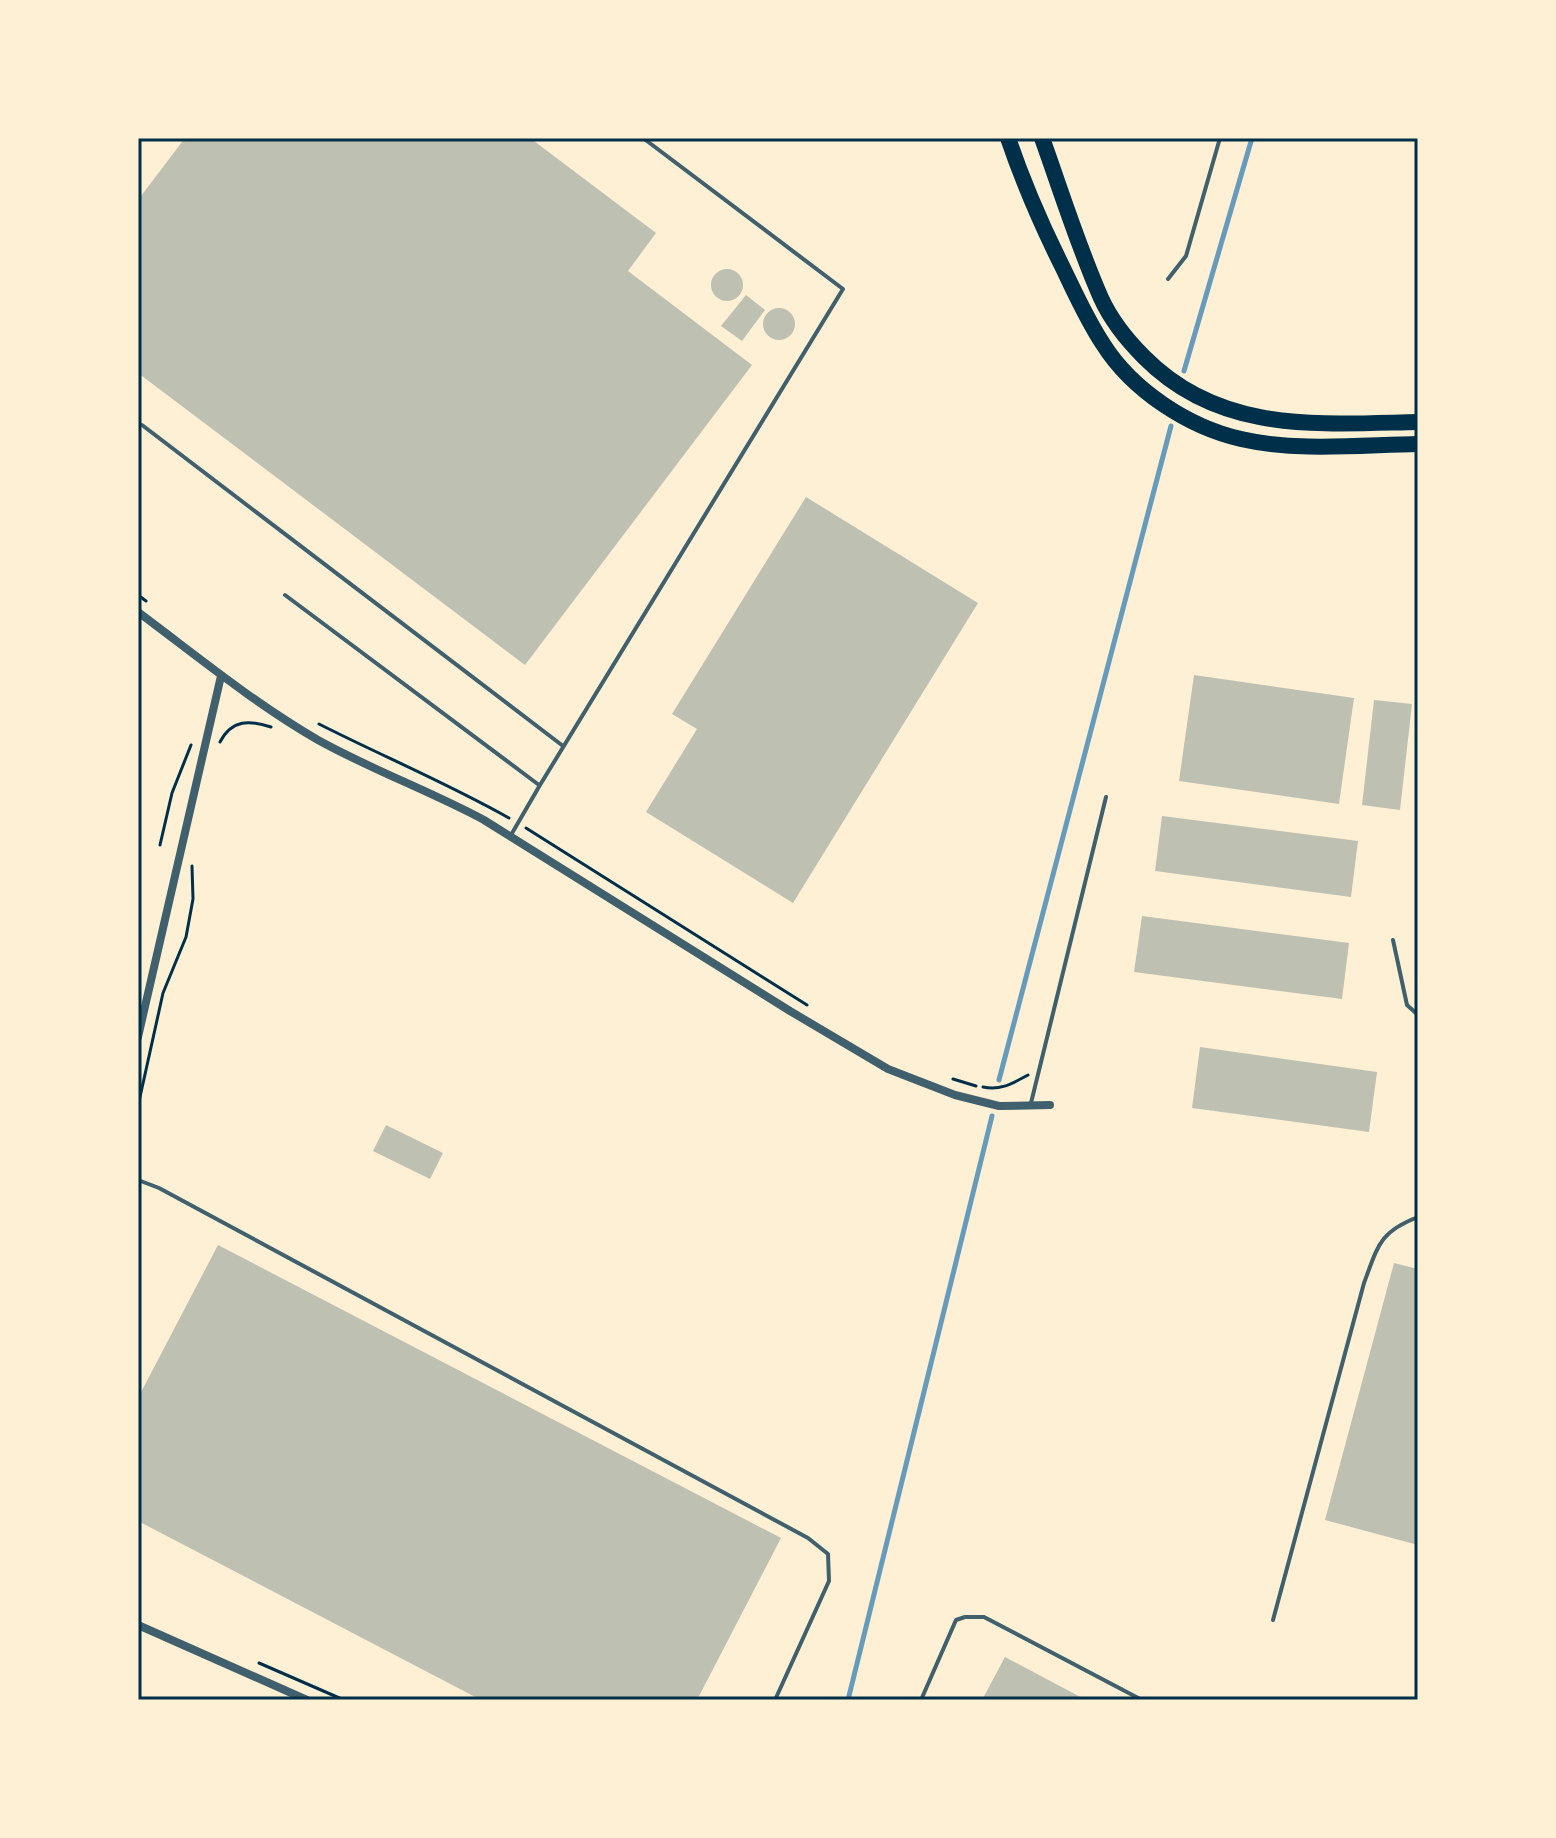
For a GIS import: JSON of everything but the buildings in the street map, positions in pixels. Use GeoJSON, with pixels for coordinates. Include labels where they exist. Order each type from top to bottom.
{"type":"FeatureCollection","features":[{"type":"Feature","properties":{"kind":"highway"},"geometry":{"type":"LineString","coordinates":[[1008,138],[1039,218],[1083,309],[1104,346],[1149,393],[1201,427],[1240,439],[1312,446],[1418,444]]}},
{"type":"Feature","properties":{"kind":"highway"},"geometry":{"type":"LineString","coordinates":[[1042,138],[1102,300],[1124,337],[1180,387],[1210,404],[1234,412],[1285,421],[1418,422]]}},
{"type":"Feature","properties":{"kind":"street"},"geometry":{"type":"LineString","coordinates":[[138,612],[221,676],[320,741],[455,804],[511,835],[790,1011],[888,1069],[922,1083],[999,1106],[1050,1105]]}},
{"type":"Feature","properties":{"kind":"street"},"geometry":{"type":"LineString","coordinates":[[138,1037],[221,676]]}},
{"type":"Feature","properties":{"kind":"street"},"geometry":{"type":"LineString","coordinates":[[138,1625],[307,1700]]}},
{"type":"Feature","properties":{"kind":"lane"},"geometry":{"type":"LineString","coordinates":[[511,835],[843,289],[643,138]]}},
{"type":"Feature","properties":{"kind":"lane"},"geometry":{"type":"LineString","coordinates":[[1168,279],[1186,256],[1220,138]]}},
{"type":"Feature","properties":{"kind":"lane"},"geometry":{"type":"LineString","coordinates":[[139,425],[563,746]]}},
{"type":"Feature","properties":{"kind":"lane"},"geometry":{"type":"LineString","coordinates":[[285,595],[540,785]]}},
{"type":"Feature","properties":{"kind":"lane"},"geometry":{"type":"LineString","coordinates":[[1031,1106],[1106,797]]}},
{"type":"Feature","properties":{"kind":"lane"},"geometry":{"type":"LineString","coordinates":[[1393,940],[1407,1005],[1418,1015]]}},
{"type":"Feature","properties":{"kind":"lane"},"geometry":{"type":"LineString","coordinates":[[138,1180],[159,1188],[808,1538],[828,1554],[829,1581],[775,1700]]}},
{"type":"Feature","properties":{"kind":"lane"},"geometry":{"type":"LineString","coordinates":[[1273,1620],[1364,1283],[1379,1242],[1397,1225],[1418,1217]]}},
{"type":"Feature","properties":{"kind":"lane"},"geometry":{"type":"LineString","coordinates":[[921,1700],[956,1620],[984,1617],[1142,1700]]}},
{"type":"Feature","properties":{"kind":"path"},"geometry":{"type":"LineString","coordinates":[[220,744],[223,736],[244,722],[271,727],[274,724]]}},
{"type":"Feature","properties":{"kind":"path"},"geometry":{"type":"LineString","coordinates":[[317,723],[446,784],[518,823],[809,1006]]}},
{"type":"Feature","properties":{"kind":"path"},"geometry":{"type":"LineString","coordinates":[[160,845],[172,793],[191,746],[195,727],[223,736]]}},
{"type":"Feature","properties":{"kind":"path"},"geometry":{"type":"LineString","coordinates":[[138,1106],[163,993],[189,927],[193,899],[192,867]]}},
{"type":"Feature","properties":{"kind":"path"},"geometry":{"type":"LineString","coordinates":[[951,1079],[993,1089],[1006,1087],[1040,1068]]}},
{"type":"Feature","properties":{"kind":"waterway"},"geometry":{"type":"LineString","coordinates":[[1184,371],[1252,138]]}},
{"type":"Feature","properties":{"kind":"waterway"},"geometry":{"type":"LineString","coordinates":[[999,1080],[1171,426]]}},
{"type":"Feature","properties":{"kind":"waterway"},"geometry":{"type":"LineString","coordinates":[[848,1700],[992,1116]]}}]}
